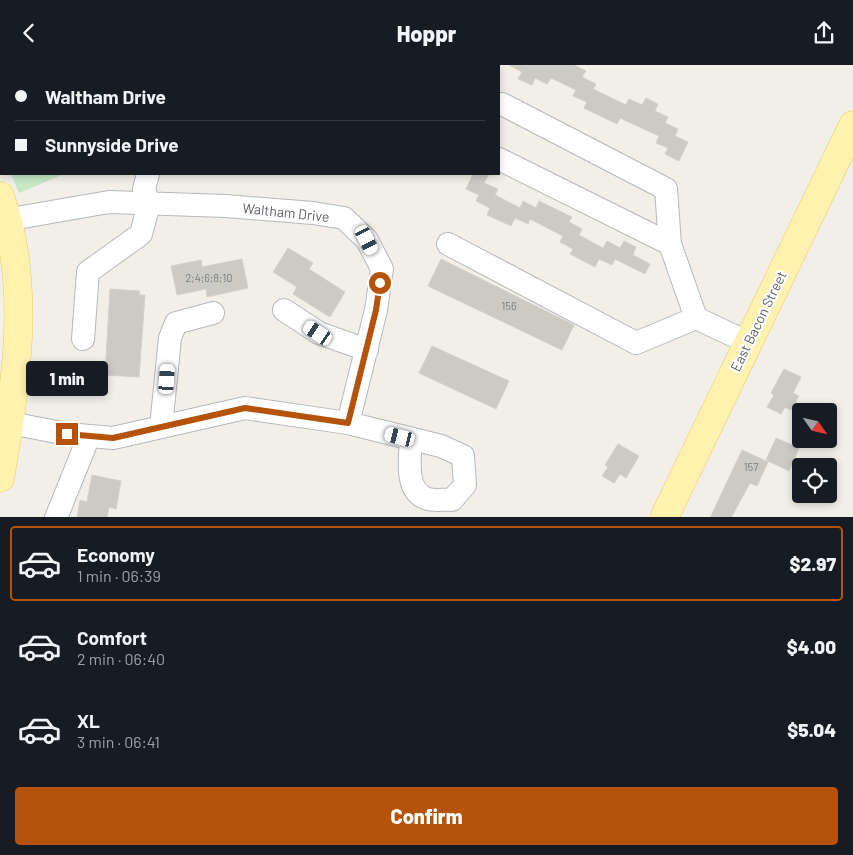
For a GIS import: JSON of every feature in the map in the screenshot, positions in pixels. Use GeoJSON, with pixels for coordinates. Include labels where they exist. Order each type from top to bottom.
{"type":"FeatureCollection","features":[{"type":"Feature","properties":{"kind":"main road","name":"East Bacon Street"},"geometry":{"type":"LineString","coordinates":[[664,517],[853,125]]}},
{"type":"Feature","properties":{"kind":"main road"},"geometry":{"type":"LineString","coordinates":[[0,477],[5,424],[18,363],[18,295],[3,212]]}},
{"type":"Feature","properties":{"kind":"street"},"geometry":{"type":"LineString","coordinates":[[502,104],[666,189],[670,244],[696,318],[747,342]]}},
{"type":"Feature","properties":{"kind":"street"},"geometry":{"type":"LineString","coordinates":[[500,159],[670,244]]}},
{"type":"Feature","properties":{"kind":"street"},"geometry":{"type":"LineString","coordinates":[[83,339],[88,272],[141,234],[149,204],[144,189],[148,175]]}},
{"type":"Feature","properties":{"kind":"street","name":"Waltham Drive"},"geometry":{"type":"LineString","coordinates":[[3,212],[109,202],[226,206],[314,213],[344,218],[367,240],[382,269],[376,310],[348,423]]}},
{"type":"Feature","properties":{"kind":"street"},"geometry":{"type":"LineString","coordinates":[[448,244],[636,343],[696,318]]}},
{"type":"Feature","properties":{"kind":"street"},"geometry":{"type":"LineString","coordinates":[[284,310],[318,333],[367,350]]}},
{"type":"Feature","properties":{"kind":"street"},"geometry":{"type":"LineString","coordinates":[[161,427],[170,338],[176,323],[213,313]]}},
{"type":"Feature","properties":{"kind":"street"},"geometry":{"type":"LineString","coordinates":[[5,424],[113,438],[245,408],[348,423],[412,440]]}},
{"type":"Feature","properties":{"kind":"street"},"geometry":{"type":"LineString","coordinates":[[56,517],[89,435]]}},
{"type":"Feature","properties":{"kind":"green space"},"geometry":{"type":"Polygon","coordinates":[[[11,175],[62,175],[19,193],[11,175]]]}},
{"type":"Feature","properties":{"kind":"building"},"geometry":{"type":"Polygon","coordinates":[[[509,65],[574,65],[586,71],[582,77],[596,84],[593,89],[626,105],[629,99],[642,105],[646,98],[658,104],[655,111],[668,117],[665,123],[678,129],[675,136],[688,142],[679,161],[665,154],[668,148],[656,143],[659,136],[620,118],[617,124],[584,108],[587,102],[573,96],[576,90],[551,78],[547,84],[535,78],[532,85],[518,79],[522,72],[509,65]]]}},
{"type":"Feature","properties":{"kind":"building"},"geometry":{"type":"Polygon","coordinates":[[[473,175],[488,175],[484,183],[498,189],[495,195],[520,208],[523,201],[536,208],[539,201],[572,217],[569,222],[582,229],[579,235],[603,248],[607,241],[620,248],[624,241],[636,247],[633,255],[650,264],[645,274],[615,259],[612,265],[599,259],[595,267],[570,254],[573,249],[560,242],[563,236],[530,219],[528,224],[515,218],[511,226],[487,215],[490,208],[476,201],[479,195],[466,189],[473,175]]]}},
{"type":"Feature","properties":{"kind":"building"},"geometry":{"type":"Polygon","coordinates":[[[288,248],[313,263],[309,269],[345,292],[330,317],[293,294],[297,287],[273,272],[288,248]]]}},
{"type":"Feature","properties":{"kind":"building"},"geometry":{"type":"Polygon","coordinates":[[[242,259],[248,288],[207,297],[206,289],[177,295],[171,266],[201,260],[202,267],[242,259]]]}},
{"type":"Feature","properties":{"kind":"building"},"geometry":{"type":"Polygon","coordinates":[[[441,259],[574,325],[562,350],[428,286],[441,259]]]}},
{"type":"Feature","properties":{"kind":"building"},"geometry":{"type":"Polygon","coordinates":[[[110,289],[140,291],[139,295],[145,295],[139,377],[105,375],[110,289]]]}},
{"type":"Feature","properties":{"kind":"building"},"geometry":{"type":"Polygon","coordinates":[[[432,346],[509,381],[496,409],[419,373],[432,346]]]}},
{"type":"Feature","properties":{"kind":"building"},"geometry":{"type":"Polygon","coordinates":[[[784,369],[801,377],[793,393],[799,396],[795,403],[792,403],[791,410],[785,407],[781,414],[767,407],[774,395],[771,393],[784,369]]]}},
{"type":"Feature","properties":{"kind":"building"},"geometry":{"type":"Polygon","coordinates":[[[776,438],[792,445],[792,448],[799,448],[795,458],[792,458],[789,471],[766,460],[776,438]]]}},
{"type":"Feature","properties":{"kind":"building"},"geometry":{"type":"Polygon","coordinates":[[[618,444],[639,456],[626,478],[620,474],[614,483],[602,476],[608,467],[605,465],[618,444]]]}},
{"type":"Feature","properties":{"kind":"building"},"geometry":{"type":"Polygon","coordinates":[[[742,450],[768,462],[757,486],[750,483],[732,517],[710,517],[742,450]]]}},
{"type":"Feature","properties":{"kind":"building"},"geometry":{"type":"Polygon","coordinates":[[[92,475],[121,481],[116,509],[109,507],[107,517],[77,517],[80,500],[87,502],[92,475]]]}},
{"type":"Feature","properties":{"kind":"route"},"geometry":{"type":"LineString","coordinates":[[67,434],[113,438],[245,408],[348,423],[376,310],[380,283]]}}]}
